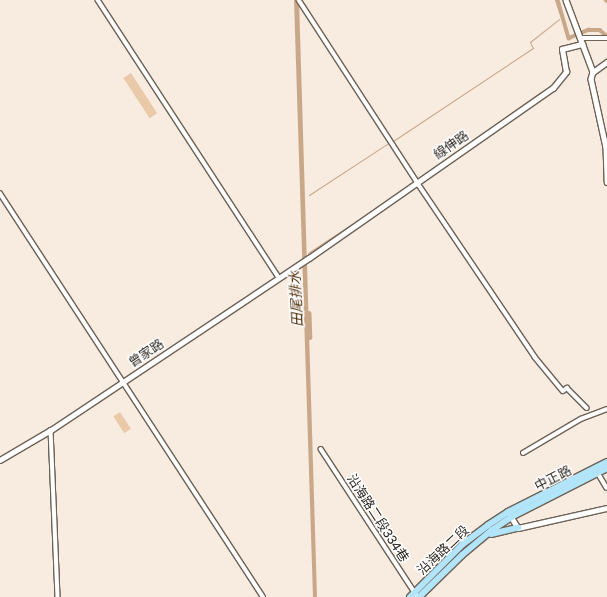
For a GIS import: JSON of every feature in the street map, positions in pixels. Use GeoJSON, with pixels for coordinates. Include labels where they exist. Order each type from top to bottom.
{"type":"FeatureCollection","features":[{"type":"Feature","properties":{"kind":"main road","name":"中正路"},"geometry":{"type":"LineString","coordinates":[[510,515],[597,470],[607,462]]}},
{"type":"Feature","properties":{"kind":"main road","name":"中正路"},"geometry":{"type":"LineString","coordinates":[[597,470],[607,468]]}},
{"type":"Feature","properties":{"kind":"main road","name":"沿海路二段"},"geometry":{"type":"LineString","coordinates":[[416,596],[463,544],[510,515]]}},
{"type":"Feature","properties":{"kind":"main road","name":"沿海路二段"},"geometry":{"type":"LineString","coordinates":[[416,596],[510,515]]}},
{"type":"Feature","properties":{"kind":"main road"},"geometry":{"type":"LineString","coordinates":[[485,536],[518,528]]}},
{"type":"Feature","properties":{"kind":"street"},"geometry":{"type":"LineString","coordinates":[[98,0],[279,278]]}},
{"type":"Feature","properties":{"kind":"street"},"geometry":{"type":"LineString","coordinates":[[566,0],[593,72],[591,79],[606,147],[607,182]]}},
{"type":"Feature","properties":{"kind":"street"},"geometry":{"type":"LineString","coordinates":[[300,1],[417,182],[535,357],[563,391],[567,388],[587,408]]}},
{"type":"Feature","properties":{"kind":"street"},"geometry":{"type":"LineString","coordinates":[[580,38],[607,38]]}},
{"type":"Feature","properties":{"kind":"street","name":"線伸路"},"geometry":{"type":"LineString","coordinates":[[303,261],[553,88],[566,72],[562,49],[582,44]]}},
{"type":"Feature","properties":{"kind":"street"},"geometry":{"type":"LineString","coordinates":[[593,72],[607,62]]}},
{"type":"Feature","properties":{"kind":"street"},"geometry":{"type":"LineString","coordinates":[[0,193],[263,597]]}},
{"type":"Feature","properties":{"kind":"street","name":"曾家路"},"geometry":{"type":"LineString","coordinates":[[0,460],[52,429],[303,261]]}},
{"type":"Feature","properties":{"kind":"street"},"geometry":{"type":"LineString","coordinates":[[523,454],[581,420],[607,409]]}},
{"type":"Feature","properties":{"kind":"street"},"geometry":{"type":"LineString","coordinates":[[52,429],[58,597]]}},
{"type":"Feature","properties":{"kind":"street","name":"沿海路二段334巷"},"geometry":{"type":"LineString","coordinates":[[322,450],[416,596]]}},
{"type":"Feature","properties":{"kind":"street"},"geometry":{"type":"LineString","coordinates":[[597,470],[607,488]]}},
{"type":"Feature","properties":{"kind":"street"},"geometry":{"type":"LineString","coordinates":[[510,515],[518,528],[607,508]]}},
{"type":"Feature","properties":{"kind":"shaded area"},"geometry":{"type":"Polygon","coordinates":[[[294,0],[299,0],[317,597],[313,597],[294,0]]]}},
{"type":"Feature","properties":{"kind":"shaded area"},"geometry":{"type":"Polygon","coordinates":[[[131,73],[157,113],[150,118],[123,78],[131,73]]]}},
{"type":"Feature","properties":{"kind":"shaded area"},"geometry":{"type":"Polygon","coordinates":[[[120,412],[131,429],[124,433],[113,416],[120,412]]]}},
{"type":"Feature","properties":{"kind":"waterway"},"geometry":{"type":"LineString","coordinates":[[555,0],[562,20]]}},
{"type":"Feature","properties":{"kind":"waterway"},"geometry":{"type":"LineString","coordinates":[[558,0],[569,38],[588,30],[600,30],[607,36]]}},
{"type":"Feature","properties":{"kind":"waterway"},"geometry":{"type":"LineString","coordinates":[[393,141],[533,48],[530,42],[559,19]]}},
{"type":"Feature","properties":{"kind":"waterway"},"geometry":{"type":"LineString","coordinates":[[114,28],[172,117]]}},
{"type":"Feature","properties":{"kind":"waterway"},"geometry":{"type":"LineString","coordinates":[[417,180],[541,92]]}},
{"type":"Feature","properties":{"kind":"waterway"},"geometry":{"type":"LineString","coordinates":[[309,195],[390,142]]}},
{"type":"Feature","properties":{"kind":"waterway"},"geometry":{"type":"LineString","coordinates":[[407,187],[415,182]]}},
{"type":"Feature","properties":{"kind":"waterway"},"geometry":{"type":"LineString","coordinates":[[308,253],[405,189]]}},
{"type":"Feature","properties":{"kind":"waterway"},"geometry":{"type":"LineString","coordinates":[[239,220],[275,276]]}},
{"type":"Feature","properties":{"kind":"waterway","name":"田尾排水"},"geometry":{"type":"LineString","coordinates":[[309,314],[310,337]]}}]}
